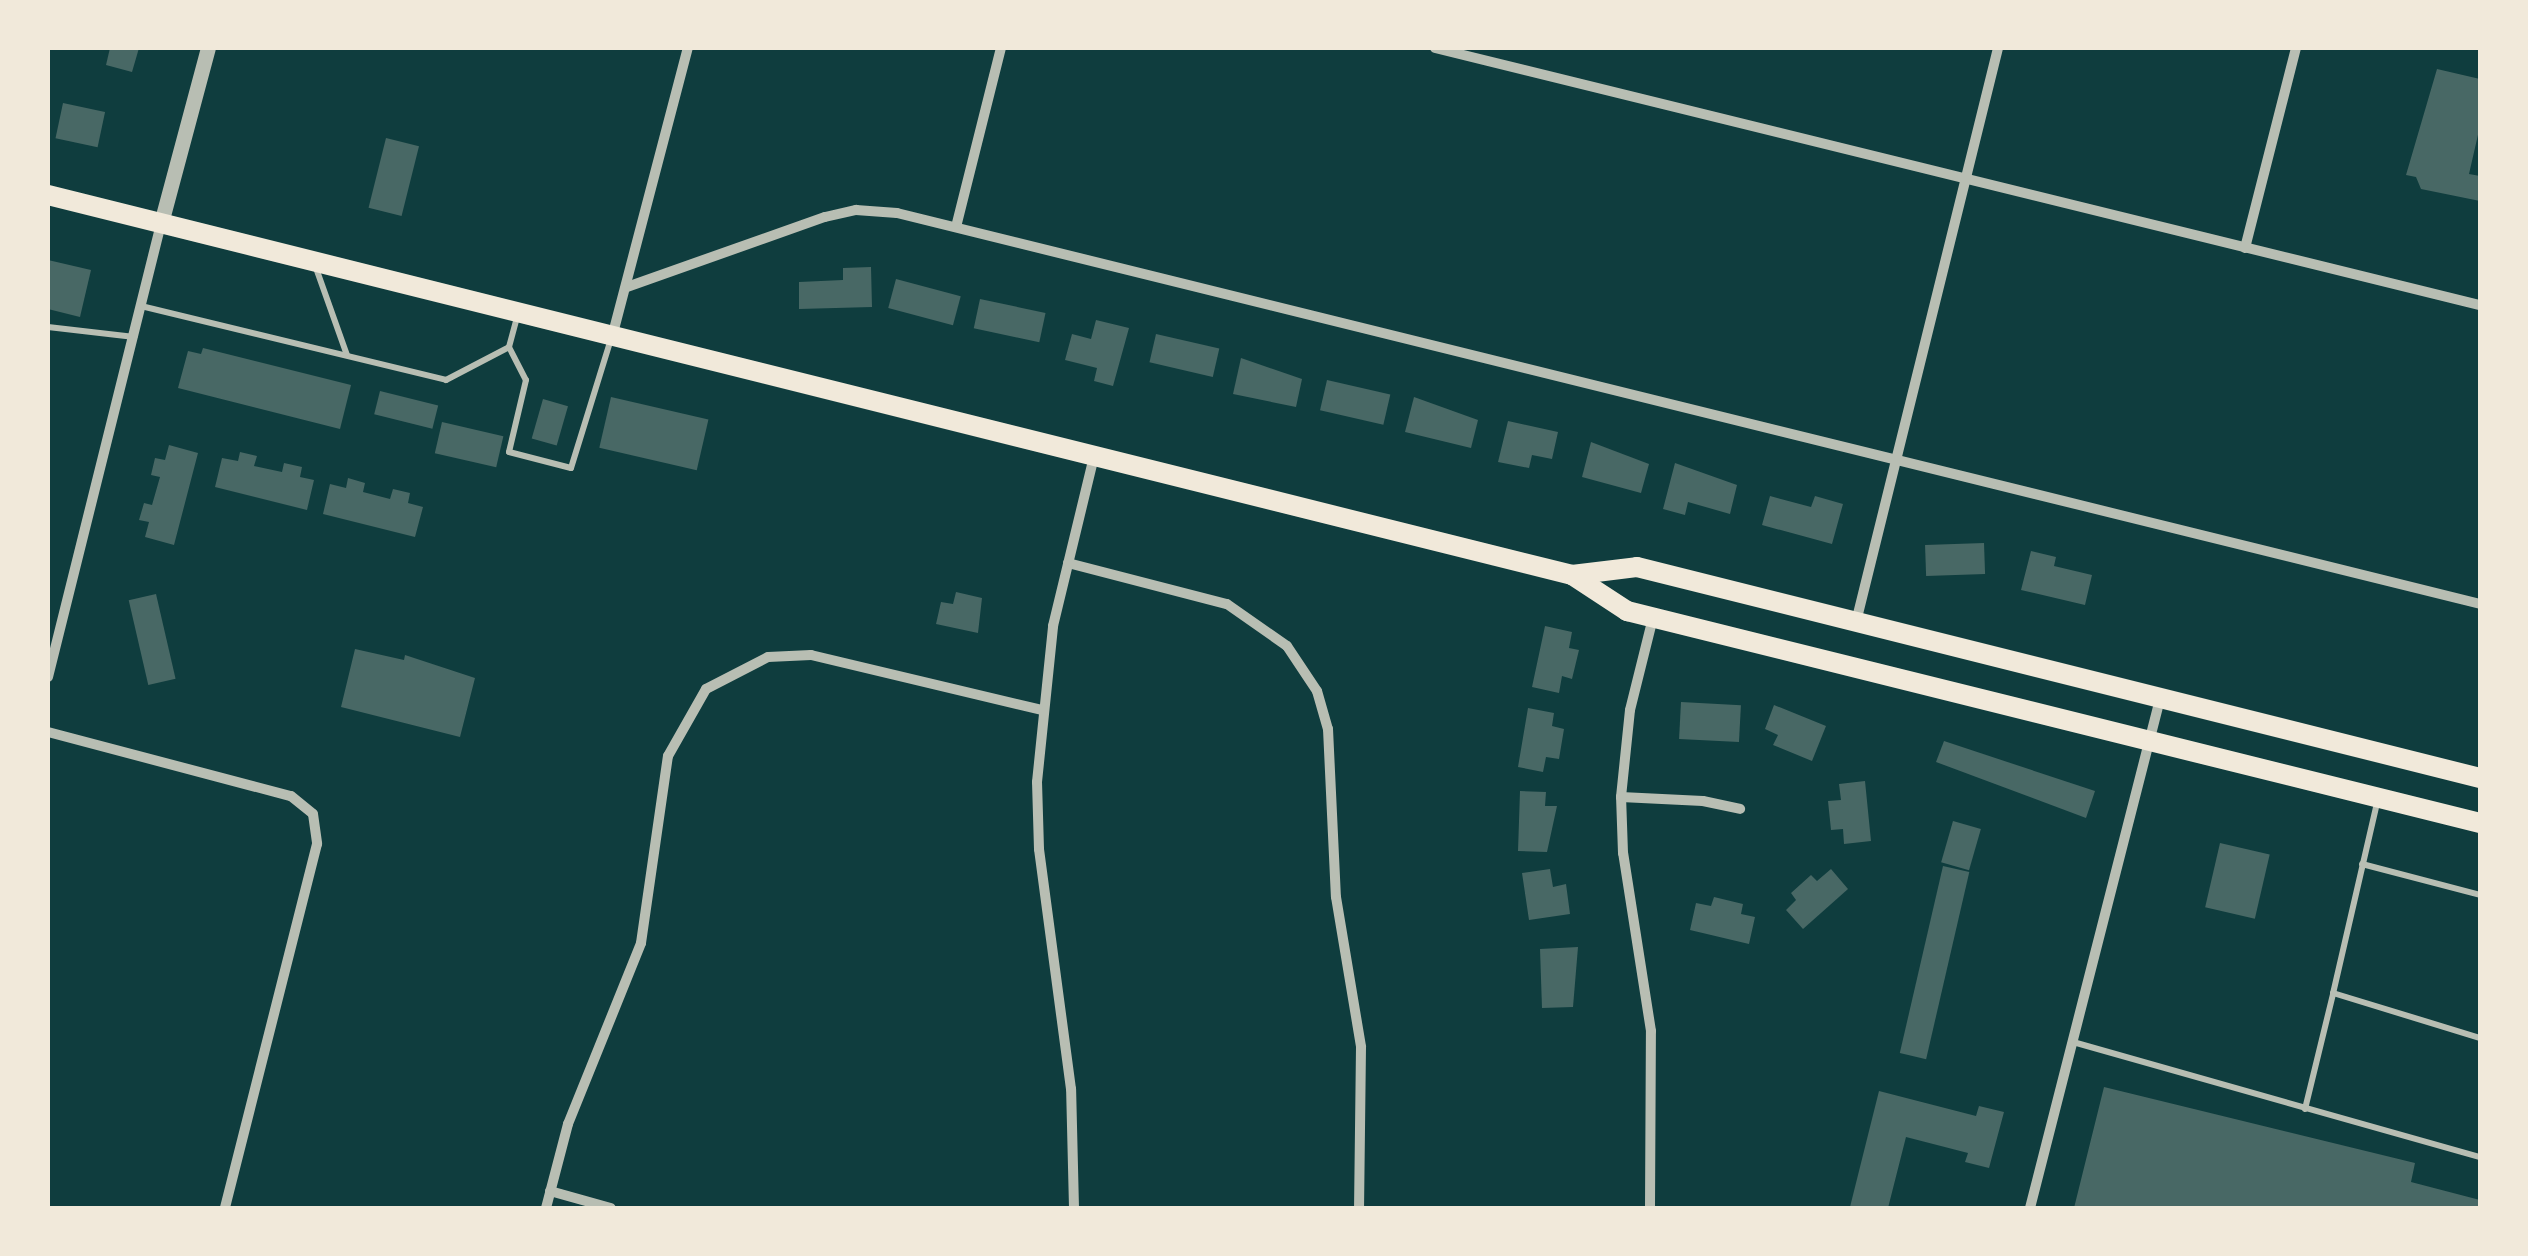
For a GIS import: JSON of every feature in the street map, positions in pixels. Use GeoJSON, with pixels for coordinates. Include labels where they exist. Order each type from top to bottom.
{"type":"FeatureCollection","features":[{"type":"Feature","properties":{"kind":"highway"},"geometry":{"type":"LineString","coordinates":[[48,195],[1572,574],[1628,611],[1653,618],[2480,822]]}},
{"type":"Feature","properties":{"kind":"highway"},"geometry":{"type":"LineString","coordinates":[[1572,574],[1637,567],[2480,778]]}},
{"type":"Feature","properties":{"kind":"street"},"geometry":{"type":"LineString","coordinates":[[48,677],[208,48]]}},
{"type":"Feature","properties":{"kind":"street"},"geometry":{"type":"LineString","coordinates":[[612,338],[688,48]]}},
{"type":"Feature","properties":{"kind":"street"},"geometry":{"type":"LineString","coordinates":[[956,227],[1000,48]]}},
{"type":"Feature","properties":{"kind":"street"},"geometry":{"type":"LineString","coordinates":[[1435,48],[2480,305]]}},
{"type":"Feature","properties":{"kind":"street"},"geometry":{"type":"LineString","coordinates":[[1856,622],[1998,48]]}},
{"type":"Feature","properties":{"kind":"street"},"geometry":{"type":"LineString","coordinates":[[2246,248],[2296,48]]}},
{"type":"Feature","properties":{"kind":"street"},"geometry":{"type":"LineString","coordinates":[[627,287],[856,210],[956,227],[2480,604]]}},
{"type":"Feature","properties":{"kind":"street"},"geometry":{"type":"LineString","coordinates":[[1074,1208],[1071,1090],[1039,850],[1042,710],[1068,562],[1095,455]]}},
{"type":"Feature","properties":{"kind":"street"},"geometry":{"type":"LineString","coordinates":[[1068,562],[1227,604],[1287,646],[1317,691],[1328,729],[1335,880],[1361,1047],[1359,1208]]}},
{"type":"Feature","properties":{"kind":"street"},"geometry":{"type":"LineString","coordinates":[[1650,1208],[1650,1031],[1623,853],[1621,797],[1627,726],[1653,618]]}},
{"type":"Feature","properties":{"kind":"street"},"geometry":{"type":"LineString","coordinates":[[546,1208],[578,1096],[641,943],[668,756],[706,689],[768,657],[811,655],[1042,710]]}},
{"type":"Feature","properties":{"kind":"street"},"geometry":{"type":"LineString","coordinates":[[2030,1208],[2160,699]]}},
{"type":"Feature","properties":{"kind":"street"},"geometry":{"type":"LineString","coordinates":[[48,732],[290,796],[313,814],[318,844],[225,1208]]}},
{"type":"Feature","properties":{"kind":"street"},"geometry":{"type":"LineString","coordinates":[[1621,797],[1703,800],[1740,810]]}},
{"type":"Feature","properties":{"kind":"street"},"geometry":{"type":"LineString","coordinates":[[550,1191],[611,1208]]}},
{"type":"Feature","properties":{"kind":"lane"},"geometry":{"type":"LineString","coordinates":[[314,261],[347,356]]}},
{"type":"Feature","properties":{"kind":"lane"},"geometry":{"type":"LineString","coordinates":[[141,306],[446,380],[509,347]]}},
{"type":"Feature","properties":{"kind":"lane"},"geometry":{"type":"LineString","coordinates":[[518,312],[509,347],[526,380],[509,452],[571,468],[612,338]]}},
{"type":"Feature","properties":{"kind":"lane"},"geometry":{"type":"LineString","coordinates":[[48,328],[134,338]]}},
{"type":"Feature","properties":{"kind":"lane"},"geometry":{"type":"LineString","coordinates":[[2305,1109],[2378,797]]}},
{"type":"Feature","properties":{"kind":"lane"},"geometry":{"type":"LineString","coordinates":[[2362,864],[2480,895]]}},
{"type":"Feature","properties":{"kind":"lane"},"geometry":{"type":"LineString","coordinates":[[2333,993],[2480,1038]]}},
{"type":"Feature","properties":{"kind":"lane"},"geometry":{"type":"LineString","coordinates":[[2073,1042],[2480,1158]]}},
{"type":"Feature","properties":{"kind":"building"},"geometry":{"type":"Polygon","coordinates":[[[110,48],[139,48],[132,72],[106,65],[110,48]]]}},
{"type":"Feature","properties":{"kind":"building"},"geometry":{"type":"Polygon","coordinates":[[[2437,69],[2480,79],[2480,126],[2469,174],[2480,176],[2480,201],[2421,189],[2416,177],[2406,175],[2437,69]]]}},
{"type":"Feature","properties":{"kind":"building"},"geometry":{"type":"Polygon","coordinates":[[[63,103],[105,112],[98,147],[56,138],[63,103]]]}},
{"type":"Feature","properties":{"kind":"building"},"geometry":{"type":"Polygon","coordinates":[[[386,138],[419,146],[402,216],[369,208],[386,138]]]}},
{"type":"Feature","properties":{"kind":"building"},"geometry":{"type":"Polygon","coordinates":[[[48,260],[91,270],[80,317],[48,309],[48,260]]]}},
{"type":"Feature","properties":{"kind":"building"},"geometry":{"type":"Polygon","coordinates":[[[871,267],[872,307],[799,309],[799,282],[843,280],[843,268],[871,267]]]}},
{"type":"Feature","properties":{"kind":"building"},"geometry":{"type":"Polygon","coordinates":[[[896,279],[961,296],[953,325],[888,308],[896,279]]]}},
{"type":"Feature","properties":{"kind":"building"},"geometry":{"type":"Polygon","coordinates":[[[980,299],[1046,313],[1039,342],[974,328],[980,299]]]}},
{"type":"Feature","properties":{"kind":"building"},"geometry":{"type":"Polygon","coordinates":[[[1096,320],[1129,328],[1113,386],[1094,381],[1097,368],[1065,360],[1072,334],[1091,339],[1096,320]]]}},
{"type":"Feature","properties":{"kind":"building"},"geometry":{"type":"Polygon","coordinates":[[[1156,334],[1219,349],[1213,377],[1149,362],[1156,334]]]}},
{"type":"Feature","properties":{"kind":"building"},"geometry":{"type":"Polygon","coordinates":[[[203,348],[351,385],[340,429],[178,388],[188,351],[201,354],[203,348]]]}},
{"type":"Feature","properties":{"kind":"building"},"geometry":{"type":"Polygon","coordinates":[[[1241,358],[1302,379],[1296,407],[1233,394],[1241,358]]]}},
{"type":"Feature","properties":{"kind":"building"},"geometry":{"type":"Polygon","coordinates":[[[1327,380],[1390,395],[1383,425],[1320,410],[1327,380]]]}},
{"type":"Feature","properties":{"kind":"building"},"geometry":{"type":"Polygon","coordinates":[[[380,391],[438,406],[432,429],[374,414],[380,391]]]}},
{"type":"Feature","properties":{"kind":"building"},"geometry":{"type":"Polygon","coordinates":[[[611,397],[708,419],[697,470],[599,448],[611,397]]]}},
{"type":"Feature","properties":{"kind":"building"},"geometry":{"type":"Polygon","coordinates":[[[1414,397],[1478,420],[1471,448],[1405,432],[1414,397]]]}},
{"type":"Feature","properties":{"kind":"building"},"geometry":{"type":"Polygon","coordinates":[[[543,399],[568,406],[557,446],[532,438],[543,399]]]}},
{"type":"Feature","properties":{"kind":"building"},"geometry":{"type":"Polygon","coordinates":[[[1508,421],[1558,432],[1552,459],[1532,455],[1529,468],[1498,462],[1508,421]]]}},
{"type":"Feature","properties":{"kind":"building"},"geometry":{"type":"Polygon","coordinates":[[[442,422],[503,436],[496,467],[435,453],[442,422]]]}},
{"type":"Feature","properties":{"kind":"building"},"geometry":{"type":"Polygon","coordinates":[[[1591,442],[1649,464],[1641,493],[1582,477],[1591,442]]]}},
{"type":"Feature","properties":{"kind":"building"},"geometry":{"type":"Polygon","coordinates":[[[169,445],[198,453],[174,545],[145,537],[149,522],[139,520],[144,503],[152,505],[160,477],[151,475],[155,458],[165,460],[169,445]]]}},
{"type":"Feature","properties":{"kind":"building"},"geometry":{"type":"Polygon","coordinates":[[[240,452],[257,456],[254,466],[282,472],[284,463],[302,467],[300,477],[314,480],[307,510],[215,487],[222,458],[238,461],[240,452]]]}},
{"type":"Feature","properties":{"kind":"building"},"geometry":{"type":"Polygon","coordinates":[[[1675,463],[1737,485],[1730,514],[1688,502],[1685,515],[1663,509],[1675,463]]]}},
{"type":"Feature","properties":{"kind":"building"},"geometry":{"type":"Polygon","coordinates":[[[348,478],[365,483],[363,492],[390,499],[393,489],[410,493],[408,503],[423,507],[415,537],[323,514],[330,484],[346,488],[348,478]]]}},
{"type":"Feature","properties":{"kind":"building"},"geometry":{"type":"Polygon","coordinates":[[[1770,496],[1811,507],[1815,496],[1843,504],[1832,544],[1762,525],[1770,496]]]}},
{"type":"Feature","properties":{"kind":"building"},"geometry":{"type":"Polygon","coordinates":[[[1984,543],[1985,574],[1926,576],[1925,545],[1984,543]]]}},
{"type":"Feature","properties":{"kind":"building"},"geometry":{"type":"Polygon","coordinates":[[[2031,551],[2056,557],[2054,566],[2092,575],[2085,605],[2021,590],[2031,551]]]}},
{"type":"Feature","properties":{"kind":"building"},"geometry":{"type":"Polygon","coordinates":[[[956,592],[982,598],[978,633],[936,624],[941,602],[953,604],[956,592]]]}},
{"type":"Feature","properties":{"kind":"building"},"geometry":{"type":"Polygon","coordinates":[[[156,594],[176,679],[148,685],[129,600],[156,594]]]}},
{"type":"Feature","properties":{"kind":"building"},"geometry":{"type":"Polygon","coordinates":[[[1545,626],[1572,632],[1569,648],[1579,650],[1572,679],[1562,676],[1559,693],[1532,687],[1545,626]]]}},
{"type":"Feature","properties":{"kind":"building"},"geometry":{"type":"Polygon","coordinates":[[[355,649],[404,660],[405,655],[475,678],[460,737],[341,707],[355,649]]]}},
{"type":"Feature","properties":{"kind":"building"},"geometry":{"type":"Polygon","coordinates":[[[1681,702],[1741,705],[1739,742],[1679,739],[1681,702]]]}},
{"type":"Feature","properties":{"kind":"building"},"geometry":{"type":"Polygon","coordinates":[[[1774,705],[1826,726],[1812,761],[1773,745],[1778,735],[1765,729],[1774,705]]]}},
{"type":"Feature","properties":{"kind":"building"},"geometry":{"type":"Polygon","coordinates":[[[1528,708],[1554,713],[1552,726],[1564,729],[1559,759],[1546,757],[1543,772],[1518,767],[1528,708]]]}},
{"type":"Feature","properties":{"kind":"building"},"geometry":{"type":"Polygon","coordinates":[[[1944,741],[2095,791],[2086,818],[1936,762],[1944,741]]]}},
{"type":"Feature","properties":{"kind":"building"},"geometry":{"type":"Polygon","coordinates":[[[1865,781],[1871,841],[1844,844],[1843,829],[1831,830],[1828,801],[1841,800],[1839,784],[1865,781]]]}},
{"type":"Feature","properties":{"kind":"building"},"geometry":{"type":"Polygon","coordinates":[[[1520,791],[1546,792],[1545,806],[1557,806],[1547,852],[1518,851],[1520,791]]]}},
{"type":"Feature","properties":{"kind":"building"},"geometry":{"type":"Polygon","coordinates":[[[1953,821],[1981,829],[1969,870],[1941,862],[1953,821]]]}},
{"type":"Feature","properties":{"kind":"building"},"geometry":{"type":"Polygon","coordinates":[[[2220,843],[2270,854],[2255,919],[2205,907],[2220,843]]]}},
{"type":"Feature","properties":{"kind":"building"},"geometry":{"type":"Polygon","coordinates":[[[1943,866],[1969,872],[1926,1059],[1900,1053],[1943,866]]]}},
{"type":"Feature","properties":{"kind":"building"},"geometry":{"type":"Polygon","coordinates":[[[1550,869],[1553,887],[1566,884],[1570,914],[1529,920],[1522,873],[1550,869]]]}},
{"type":"Feature","properties":{"kind":"building"},"geometry":{"type":"Polygon","coordinates":[[[1831,869],[1848,889],[1803,929],[1786,910],[1796,900],[1791,893],[1811,875],[1817,881],[1831,869]]]}},
{"type":"Feature","properties":{"kind":"building"},"geometry":{"type":"Polygon","coordinates":[[[1714,897],[1743,904],[1741,914],[1755,917],[1749,944],[1690,930],[1696,903],[1711,906],[1714,897]]]}},
{"type":"Feature","properties":{"kind":"building"},"geometry":{"type":"Polygon","coordinates":[[[1578,947],[1573,1007],[1542,1008],[1540,949],[1578,947]]]}},
{"type":"Feature","properties":{"kind":"building"},"geometry":{"type":"Polygon","coordinates":[[[2104,1087],[2415,1163],[2411,1182],[2480,1200],[2480,1208],[2074,1208],[2104,1087]]]}},
{"type":"Feature","properties":{"kind":"building"},"geometry":{"type":"Polygon","coordinates":[[[1879,1091],[1976,1116],[1979,1106],[2004,1112],[1989,1168],[1965,1162],[1968,1153],[1906,1137],[1888,1208],[1839,1208],[1850,1207],[1879,1091]]]}}]}
